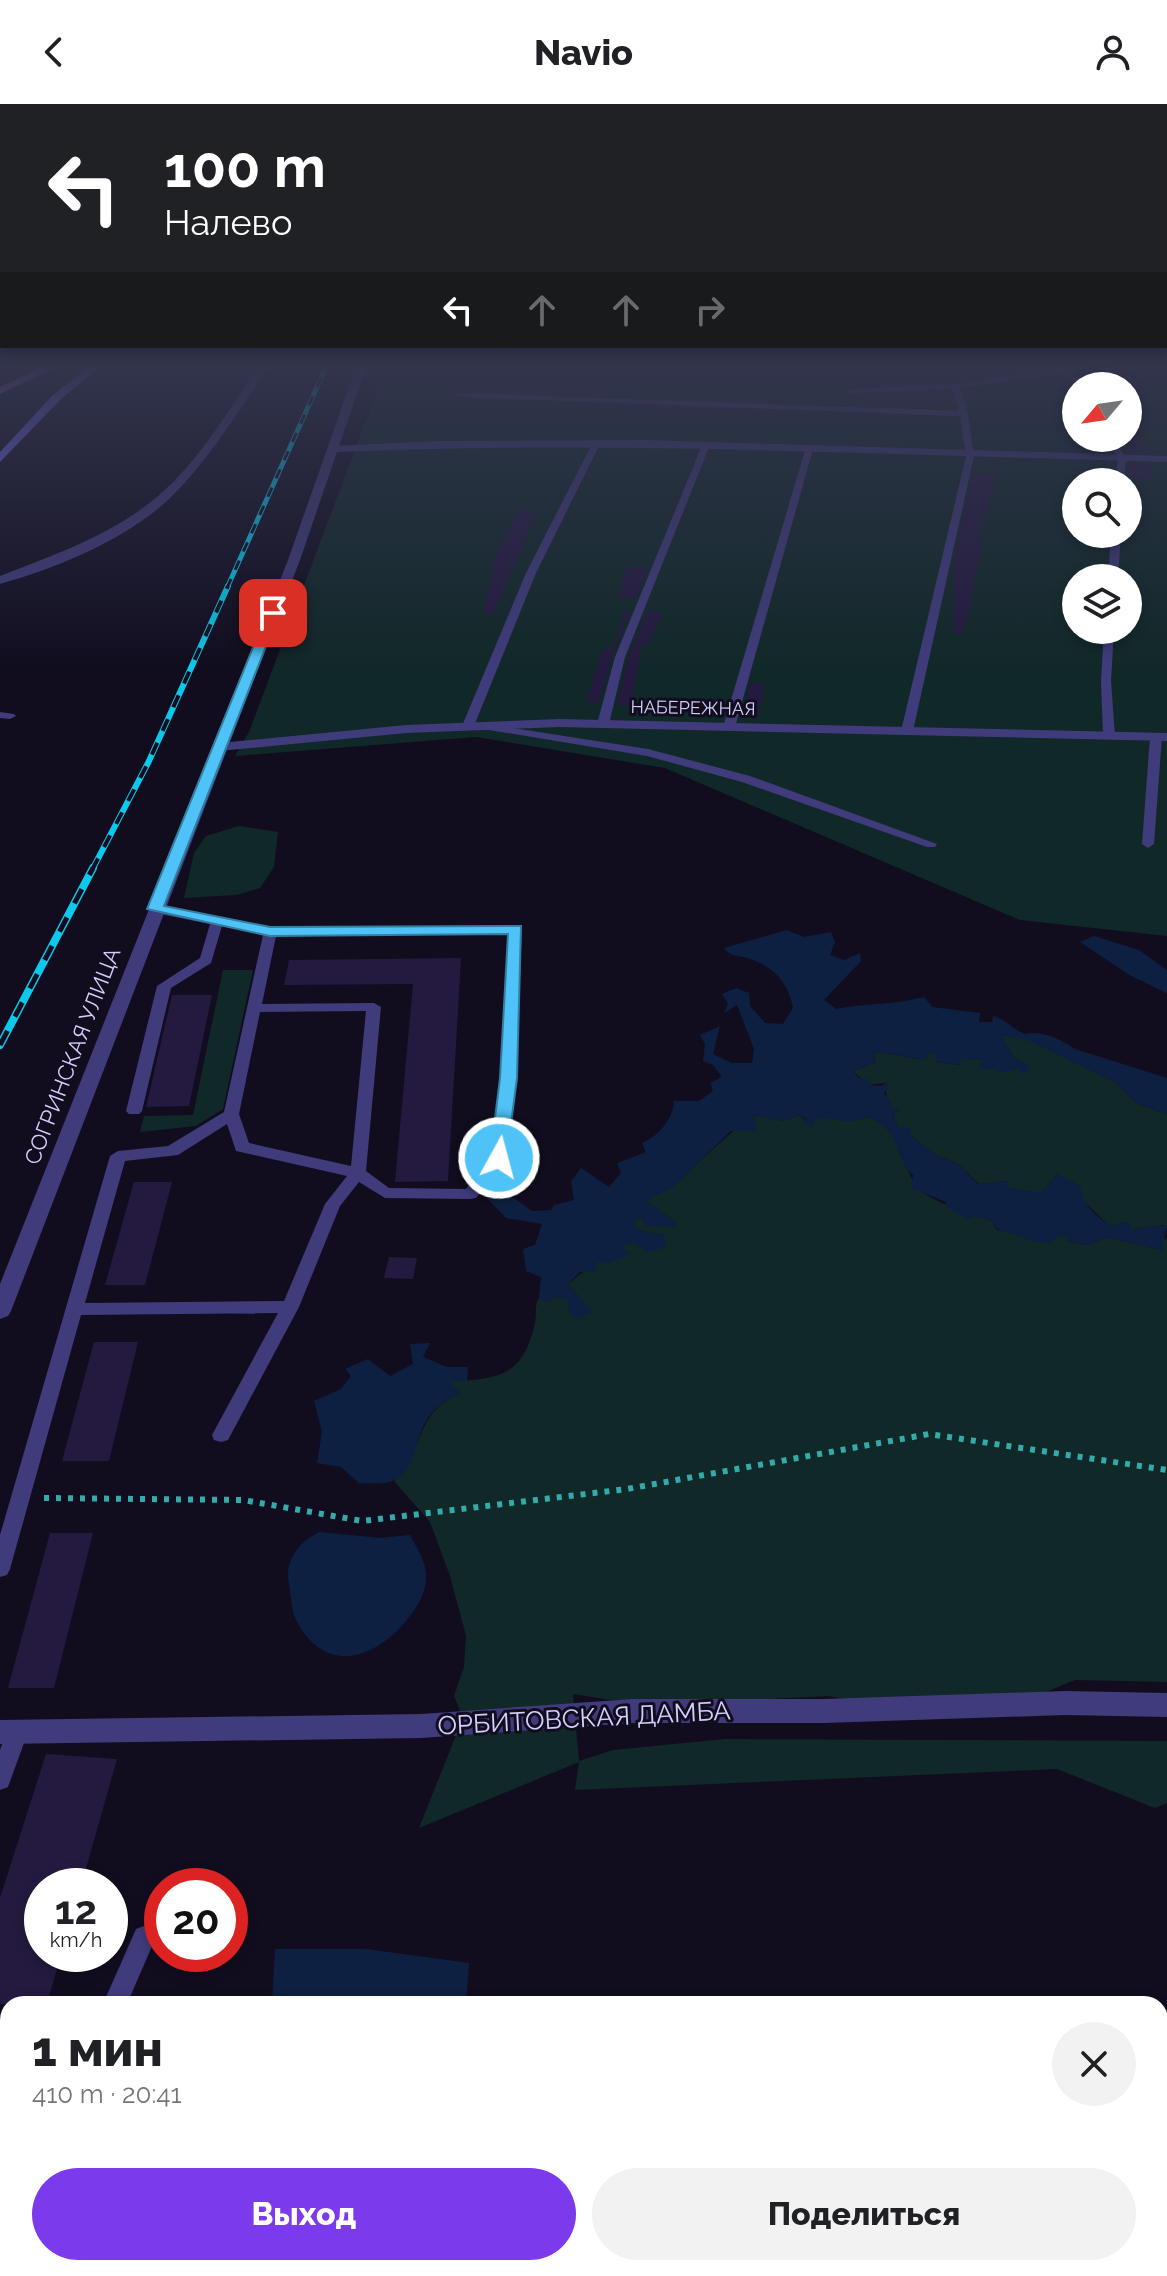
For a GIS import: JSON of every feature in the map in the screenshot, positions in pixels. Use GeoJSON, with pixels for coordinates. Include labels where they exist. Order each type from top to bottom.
{"type":"FeatureCollection","features":[{"type":"Feature","properties":{"kind":"street"},"geometry":{"type":"LineString","coordinates":[[0,580],[65,555],[144,513],[164,497],[188,468]]}},
{"type":"Feature","properties":{"kind":"street","name":"СОГРИНСКАЯ УЛИЦА"},"geometry":{"type":"LineString","coordinates":[[0,1311],[294,560],[326,468]]}},
{"type":"Feature","properties":{"kind":"street","name":"НАБЕРЕЖНАЯ"},"geometry":{"type":"LineString","coordinates":[[219,747],[474,726],[603,724],[1161,737]]}},
{"type":"Feature","properties":{"kind":"street","name":"ОРБИТОВСКАЯ ДАМБА"},"geometry":{"type":"LineString","coordinates":[[8,1732],[421,1726],[633,1711],[824,1711],[1065,1703],[1167,1705]]}},
{"type":"Feature","properties":{"kind":"lane"},"geometry":{"type":"LineString","coordinates":[[584,468],[531,573],[474,726],[662,756],[746,779],[931,844]]}},
{"type":"Feature","properties":{"kind":"lane"},"geometry":{"type":"LineString","coordinates":[[603,724],[620,657],[697,468]]}},
{"type":"Feature","properties":{"kind":"lane"},"geometry":{"type":"LineString","coordinates":[[729,727],[803,468]]}},
{"type":"Feature","properties":{"kind":"lane"},"geometry":{"type":"LineString","coordinates":[[907,731],[967,468]]}},
{"type":"Feature","properties":{"kind":"lane"},"geometry":{"type":"LineString","coordinates":[[1108,644],[1106,681],[1109,736]]}},
{"type":"Feature","properties":{"kind":"lane"},"geometry":{"type":"LineString","coordinates":[[1148,844],[1161,737]]}},
{"type":"Feature","properties":{"kind":"lane"},"geometry":{"type":"LineString","coordinates":[[155,909],[270,932],[515,929],[509,1078],[499,1158],[470,1194],[385,1193],[358,1173],[242,1147],[231,1114],[270,932]]}},
{"type":"Feature","properties":{"kind":"lane"},"geometry":{"type":"LineString","coordinates":[[134,1111],[164,986],[206,960],[217,921]]}},
{"type":"Feature","properties":{"kind":"lane"},"geometry":{"type":"LineString","coordinates":[[221,1435],[290,1307],[333,1204],[358,1173],[374,1007],[253,1008]]}},
{"type":"Feature","properties":{"kind":"lane"},"geometry":{"type":"LineString","coordinates":[[0,1569],[118,1156],[172,1151],[231,1114]]}},
{"type":"Feature","properties":{"kind":"lane"},"geometry":{"type":"LineString","coordinates":[[73,1309],[290,1307]]}},
{"type":"Feature","properties":{"kind":"lane"},"geometry":{"type":"LineString","coordinates":[[0,1780],[8,1732]]}},
{"type":"Feature","properties":{"kind":"lane"},"geometry":{"type":"LineString","coordinates":[[118,1996],[144,1937]]}},
{"type":"Feature","properties":{"kind":"path"},"geometry":{"type":"LineString","coordinates":[[19,1498],[243,1500],[362,1521],[627,1489],[929,1434],[1167,1470]]}},
{"type":"Feature","properties":{"kind":"green space"},"geometry":{"type":"Polygon","coordinates":[[[348,468],[1062,468],[1062,548],[1142,548],[1142,468],[1167,468],[1167,936],[1020,920],[665,768],[476,737],[235,756],[249,732],[348,468]]]}},
{"type":"Feature","properties":{"kind":"green space"},"geometry":{"type":"Polygon","coordinates":[[[239,826],[278,832],[274,867],[260,888],[236,895],[184,898],[194,853],[206,836],[239,826]]]}},
{"type":"Feature","properties":{"kind":"green space"},"geometry":{"type":"Polygon","coordinates":[[[223,970],[253,970],[223,1109],[196,1126],[140,1132],[144,1116],[193,1115],[223,970]]]}},
{"type":"Feature","properties":{"kind":"green space"},"geometry":{"type":"Polygon","coordinates":[[[1001,1035],[1030,1040],[1115,1082],[1138,1104],[1167,1114],[1167,1225],[1131,1229],[1127,1222],[1110,1227],[1057,1174],[1042,1193],[1008,1188],[1008,1181],[979,1184],[958,1164],[932,1153],[909,1134],[911,1130],[897,1126],[893,1112],[899,1110],[888,1107],[885,1083],[868,1085],[853,1071],[876,1062],[874,1054],[879,1052],[918,1059],[930,1052],[937,1054],[936,1062],[961,1065],[959,1058],[982,1060],[985,1068],[1016,1069],[1011,1061],[1025,1063],[1013,1057],[1001,1035]]]}},
{"type":"Feature","properties":{"kind":"green space"},"geometry":{"type":"Polygon","coordinates":[[[754,1115],[784,1121],[799,1115],[813,1126],[813,1120],[822,1118],[850,1121],[866,1118],[879,1122],[894,1139],[910,1175],[924,1193],[946,1205],[992,1221],[997,1230],[1068,1236],[1067,1241],[1088,1245],[1107,1237],[1162,1250],[1161,1243],[1167,1237],[1167,1682],[1075,1680],[1043,1693],[864,1703],[829,1696],[643,1705],[573,1694],[579,1761],[613,1750],[725,1739],[1167,1741],[1167,1803],[1155,1808],[1057,1769],[575,1790],[579,1762],[419,1828],[463,1718],[454,1696],[464,1667],[466,1636],[450,1576],[430,1522],[394,1481],[411,1458],[434,1411],[460,1393],[447,1381],[493,1377],[515,1365],[530,1341],[539,1298],[548,1302],[555,1297],[569,1299],[592,1313],[568,1284],[598,1260],[609,1263],[629,1253],[619,1245],[663,1235],[639,1230],[632,1222],[640,1216],[677,1223],[645,1201],[688,1172],[754,1115]]]}},
{"type":"Feature","properties":{"kind":"water"},"geometry":{"type":"Polygon","coordinates":[[[787,930],[804,937],[831,932],[835,942],[830,955],[844,960],[860,953],[861,961],[824,1000],[836,1009],[924,997],[932,1007],[980,1013],[979,1022],[992,1022],[993,1016],[1025,1034],[1038,1033],[1052,1037],[1075,1049],[1167,1078],[1167,1114],[1138,1104],[1115,1082],[1030,1041],[1002,1035],[1013,1057],[1026,1063],[1030,1070],[1023,1074],[1012,1062],[1017,1070],[997,1073],[999,1069],[979,1069],[982,1060],[960,1059],[962,1065],[936,1062],[937,1055],[931,1052],[925,1060],[879,1052],[874,1054],[876,1062],[853,1071],[859,1078],[869,1079],[869,1085],[886,1083],[889,1088],[884,1093],[891,1102],[889,1107],[901,1109],[893,1113],[897,1126],[912,1129],[909,1134],[932,1153],[958,1164],[978,1184],[1008,1181],[1009,1188],[1042,1193],[1057,1174],[1080,1185],[1090,1209],[1110,1226],[1128,1222],[1131,1229],[1167,1225],[1162,1250],[1107,1237],[1088,1245],[1067,1241],[1067,1236],[1055,1237],[1053,1243],[1037,1242],[997,1229],[992,1221],[975,1216],[968,1219],[946,1207],[946,1202],[911,1188],[913,1175],[902,1161],[891,1135],[879,1122],[869,1118],[850,1121],[818,1119],[814,1120],[813,1127],[802,1122],[806,1119],[799,1115],[784,1121],[755,1115],[756,1131],[731,1131],[672,1188],[646,1201],[677,1223],[675,1227],[646,1226],[640,1216],[633,1223],[639,1230],[663,1235],[667,1247],[647,1252],[634,1243],[620,1245],[630,1254],[609,1263],[598,1261],[596,1271],[580,1272],[568,1284],[592,1312],[578,1320],[569,1312],[568,1299],[555,1297],[548,1302],[539,1298],[541,1277],[526,1271],[523,1249],[535,1245],[542,1224],[506,1218],[483,1194],[493,1183],[532,1211],[551,1210],[554,1205],[574,1200],[571,1181],[581,1168],[609,1187],[621,1173],[617,1163],[646,1152],[642,1143],[664,1126],[674,1101],[699,1101],[713,1091],[710,1083],[722,1077],[713,1065],[703,1061],[705,1044],[700,1035],[720,1026],[713,1054],[732,1063],[752,1063],[754,1049],[737,1005],[724,1013],[728,1003],[722,994],[736,988],[749,993],[750,1006],[765,1023],[783,1024],[793,1008],[788,990],[772,970],[724,948],[787,930]]]}},
{"type":"Feature","properties":{"kind":"water"},"geometry":{"type":"Polygon","coordinates":[[[1094,936],[1139,950],[1167,970],[1167,993],[1131,976],[1080,942],[1094,936]]]}},
{"type":"Feature","properties":{"kind":"water"},"geometry":{"type":"Polygon","coordinates":[[[430,1343],[423,1357],[447,1367],[468,1367],[467,1381],[448,1381],[461,1393],[431,1413],[406,1471],[388,1482],[359,1483],[341,1467],[317,1463],[322,1432],[314,1401],[341,1389],[351,1376],[345,1369],[368,1359],[390,1376],[413,1364],[410,1344],[430,1343]]]}},
{"type":"Feature","properties":{"kind":"water"},"geometry":{"type":"Polygon","coordinates":[[[320,1532],[380,1538],[410,1535],[421,1557],[426,1580],[419,1601],[396,1632],[369,1651],[342,1656],[329,1653],[306,1635],[294,1616],[288,1576],[291,1560],[300,1546],[320,1532]]]}},
{"type":"Feature","properties":{"kind":"water"},"geometry":{"type":"Polygon","coordinates":[[[275,1949],[366,1949],[469,1963],[467,1996],[272,1996],[275,1949]]]}},
{"type":"Feature","properties":{"kind":"building"},"geometry":{"type":"Polygon","coordinates":[[[1142,468],[1151,468],[1149,479],[1142,479],[1142,468]]]}},
{"type":"Feature","properties":{"kind":"building"},"geometry":{"type":"Polygon","coordinates":[[[973,472],[996,475],[978,542],[983,542],[963,634],[953,633],[954,558],[973,472]]]}},
{"type":"Feature","properties":{"kind":"building"},"geometry":{"type":"Polygon","coordinates":[[[520,507],[536,514],[493,615],[483,612],[494,559],[520,507]]]}},
{"type":"Feature","properties":{"kind":"building"},"geometry":{"type":"Polygon","coordinates":[[[626,567],[648,568],[636,598],[618,597],[626,567]]]}},
{"type":"Feature","properties":{"kind":"building"},"geometry":{"type":"Polygon","coordinates":[[[625,609],[631,610],[612,656],[599,703],[586,702],[602,649],[613,649],[625,609]]]}},
{"type":"Feature","properties":{"kind":"building"},"geometry":{"type":"Polygon","coordinates":[[[647,611],[663,612],[648,644],[642,644],[631,706],[617,705],[628,658],[647,611]]]}},
{"type":"Feature","properties":{"kind":"building"},"geometry":{"type":"Polygon","coordinates":[[[751,682],[765,684],[758,718],[741,716],[751,682]]]}},
{"type":"Feature","properties":{"kind":"building"},"geometry":{"type":"Polygon","coordinates":[[[461,958],[448,1181],[395,1182],[413,984],[284,985],[289,960],[461,958]]]}},
{"type":"Feature","properties":{"kind":"building"},"geometry":{"type":"Polygon","coordinates":[[[172,995],[212,995],[189,1106],[146,1107],[172,995]]]}},
{"type":"Feature","properties":{"kind":"building"},"geometry":{"type":"Polygon","coordinates":[[[134,1182],[172,1182],[145,1285],[105,1285],[134,1182]]]}},
{"type":"Feature","properties":{"kind":"building"},"geometry":{"type":"Polygon","coordinates":[[[389,1257],[417,1258],[413,1279],[384,1278],[389,1257]]]}},
{"type":"Feature","properties":{"kind":"building"},"geometry":{"type":"Polygon","coordinates":[[[94,1342],[138,1342],[109,1461],[62,1461],[94,1342]]]}},
{"type":"Feature","properties":{"kind":"building"},"geometry":{"type":"Polygon","coordinates":[[[50,1533],[93,1533],[54,1688],[8,1688],[50,1533]]]}},
{"type":"Feature","properties":{"kind":"building"},"geometry":{"type":"Polygon","coordinates":[[[46,1754],[117,1759],[86,1868],[24,1868],[24,1972],[56,1972],[49,1996],[0,1996],[0,1898],[46,1754]]]}},
{"type":"Feature","properties":{"kind":"railway"},"geometry":{"type":"LineString","coordinates":[[227,588],[281,468]]}},
{"type":"Feature","properties":{"kind":"railway"},"geometry":{"type":"LineString","coordinates":[[92,870],[149,761],[228,586]]}},
{"type":"Feature","properties":{"kind":"railway"},"geometry":{"type":"LineString","coordinates":[[0,1045],[93,868]]}},
{"type":"Feature","properties":{"kind":"route"},"geometry":{"type":"LineString","coordinates":[[273,613],[155,909],[270,932],[515,929],[509,1078],[499,1158]]}}]}
